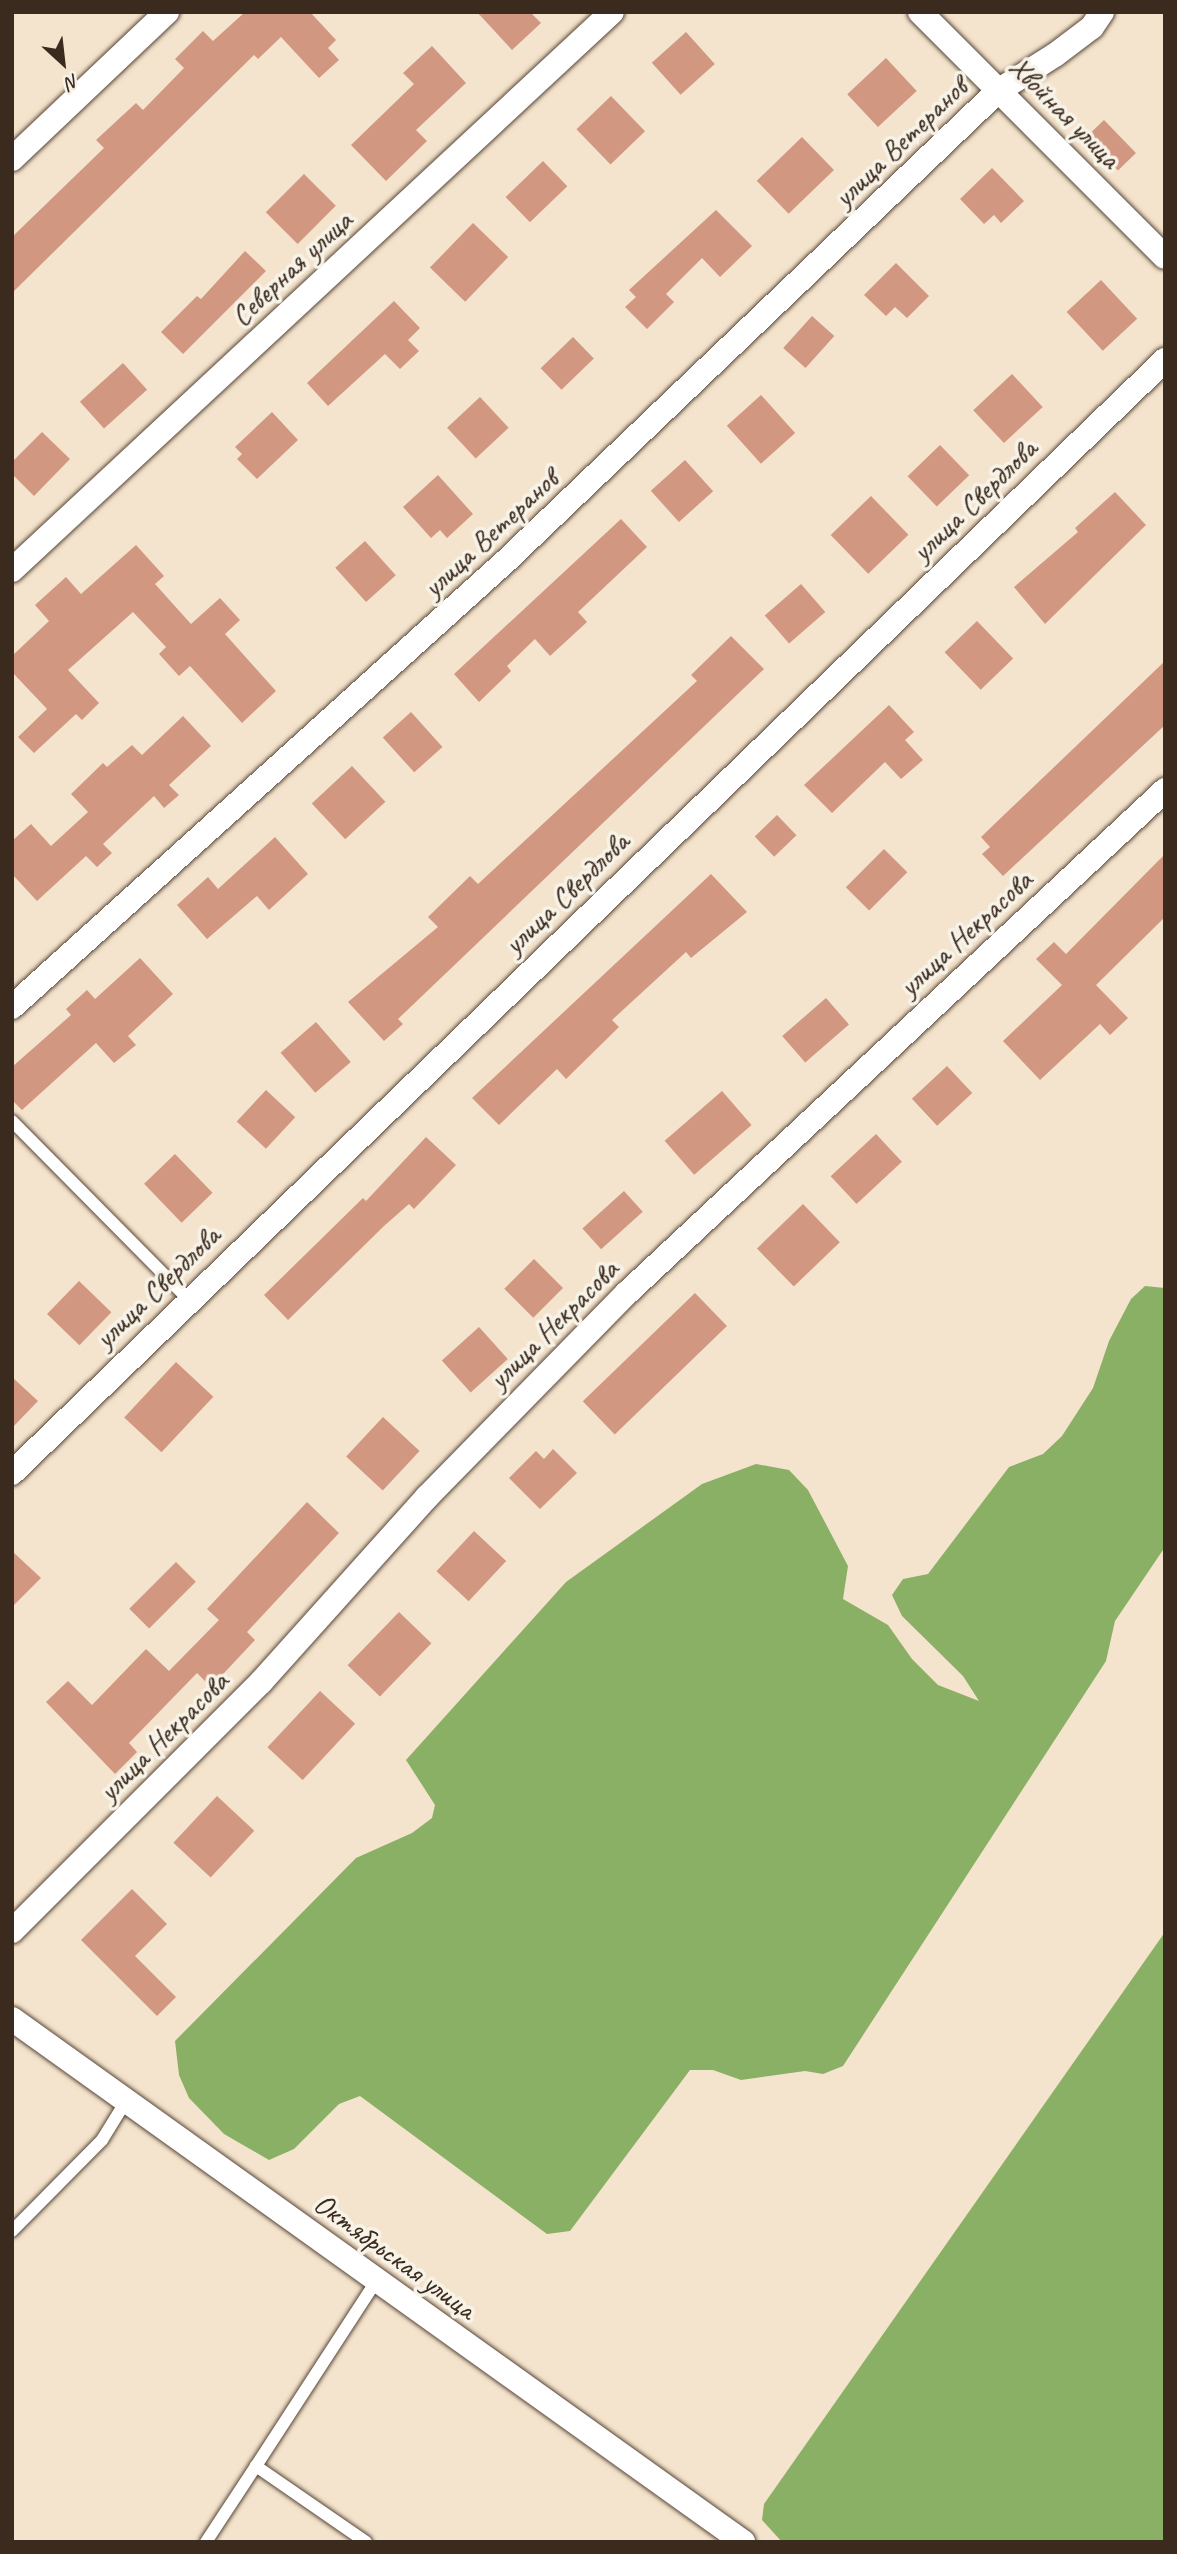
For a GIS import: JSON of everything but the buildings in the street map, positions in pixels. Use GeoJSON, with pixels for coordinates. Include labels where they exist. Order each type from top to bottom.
{"type":"FeatureCollection","features":[{"type":"Feature","properties":{"kind":"street"},"geometry":{"type":"LineString","coordinates":[[12,159],[167,12]]}},
{"type":"Feature","properties":{"kind":"street","name":"Северная улица"},"geometry":{"type":"LineString","coordinates":[[12,570],[612,12]]}},
{"type":"Feature","properties":{"kind":"street","name":"Хвойная улица"},"geometry":{"type":"LineString","coordinates":[[920,12],[1165,257]]}},
{"type":"Feature","properties":{"kind":"street","name":"улица Ветеранов"},"geometry":{"type":"LineString","coordinates":[[12,1007],[508,560],[998,91],[1055,55],[1092,27],[1102,12]]}},
{"type":"Feature","properties":{"kind":"street","name":"улица Свердлова"},"geometry":{"type":"LineString","coordinates":[[12,1473],[188,1299],[1165,360]]}},
{"type":"Feature","properties":{"kind":"street","name":"улица Некрасова"},"geometry":{"type":"LineString","coordinates":[[12,1931],[261,1682],[427,1497],[627,1293],[1165,790]]}},
{"type":"Feature","properties":{"kind":"street","name":"Октябрьская улица"},"geometry":{"type":"LineString","coordinates":[[12,2019],[743,2542]]}},
{"type":"Feature","properties":{"kind":"lane"},"geometry":{"type":"LineString","coordinates":[[12,1121],[188,1299]]}},
{"type":"Feature","properties":{"kind":"lane"},"geometry":{"type":"LineString","coordinates":[[12,2231],[102,2140],[126,2101]]}},
{"type":"Feature","properties":{"kind":"lane"},"geometry":{"type":"LineString","coordinates":[[206,2542],[376,2281]]}},
{"type":"Feature","properties":{"kind":"lane"},"geometry":{"type":"LineString","coordinates":[[256,2466],[366,2542]]}},
{"type":"Feature","properties":{"kind":"green space"},"geometry":{"type":"Polygon","coordinates":[[[1145,1286],[1165,1288],[1165,1547],[1115,1621],[1106,1661],[843,2066],[823,2074],[805,2071],[741,2080],[713,2070],[690,2070],[570,2231],[547,2234],[360,2096],[339,2104],[294,2149],[269,2160],[224,2134],[189,2098],[179,2075],[175,2041],[356,1858],[412,1833],[432,1818],[435,1805],[406,1760],[566,1582],[702,1484],[756,1464],[789,1470],[808,1490],[848,1566],[843,1599],[888,1625],[912,1659],[938,1685],[979,1701],[963,1676],[902,1616],[892,1595],[903,1579],[928,1574],[1009,1467],[1043,1454],[1062,1436],[1093,1388],[1109,1341],[1131,1299],[1145,1286]]]}},
{"type":"Feature","properties":{"kind":"green space"},"geometry":{"type":"Polygon","coordinates":[[[1165,1932],[1165,2542],[782,2542],[762,2520],[764,2504],[1165,1932]]]}}]}
